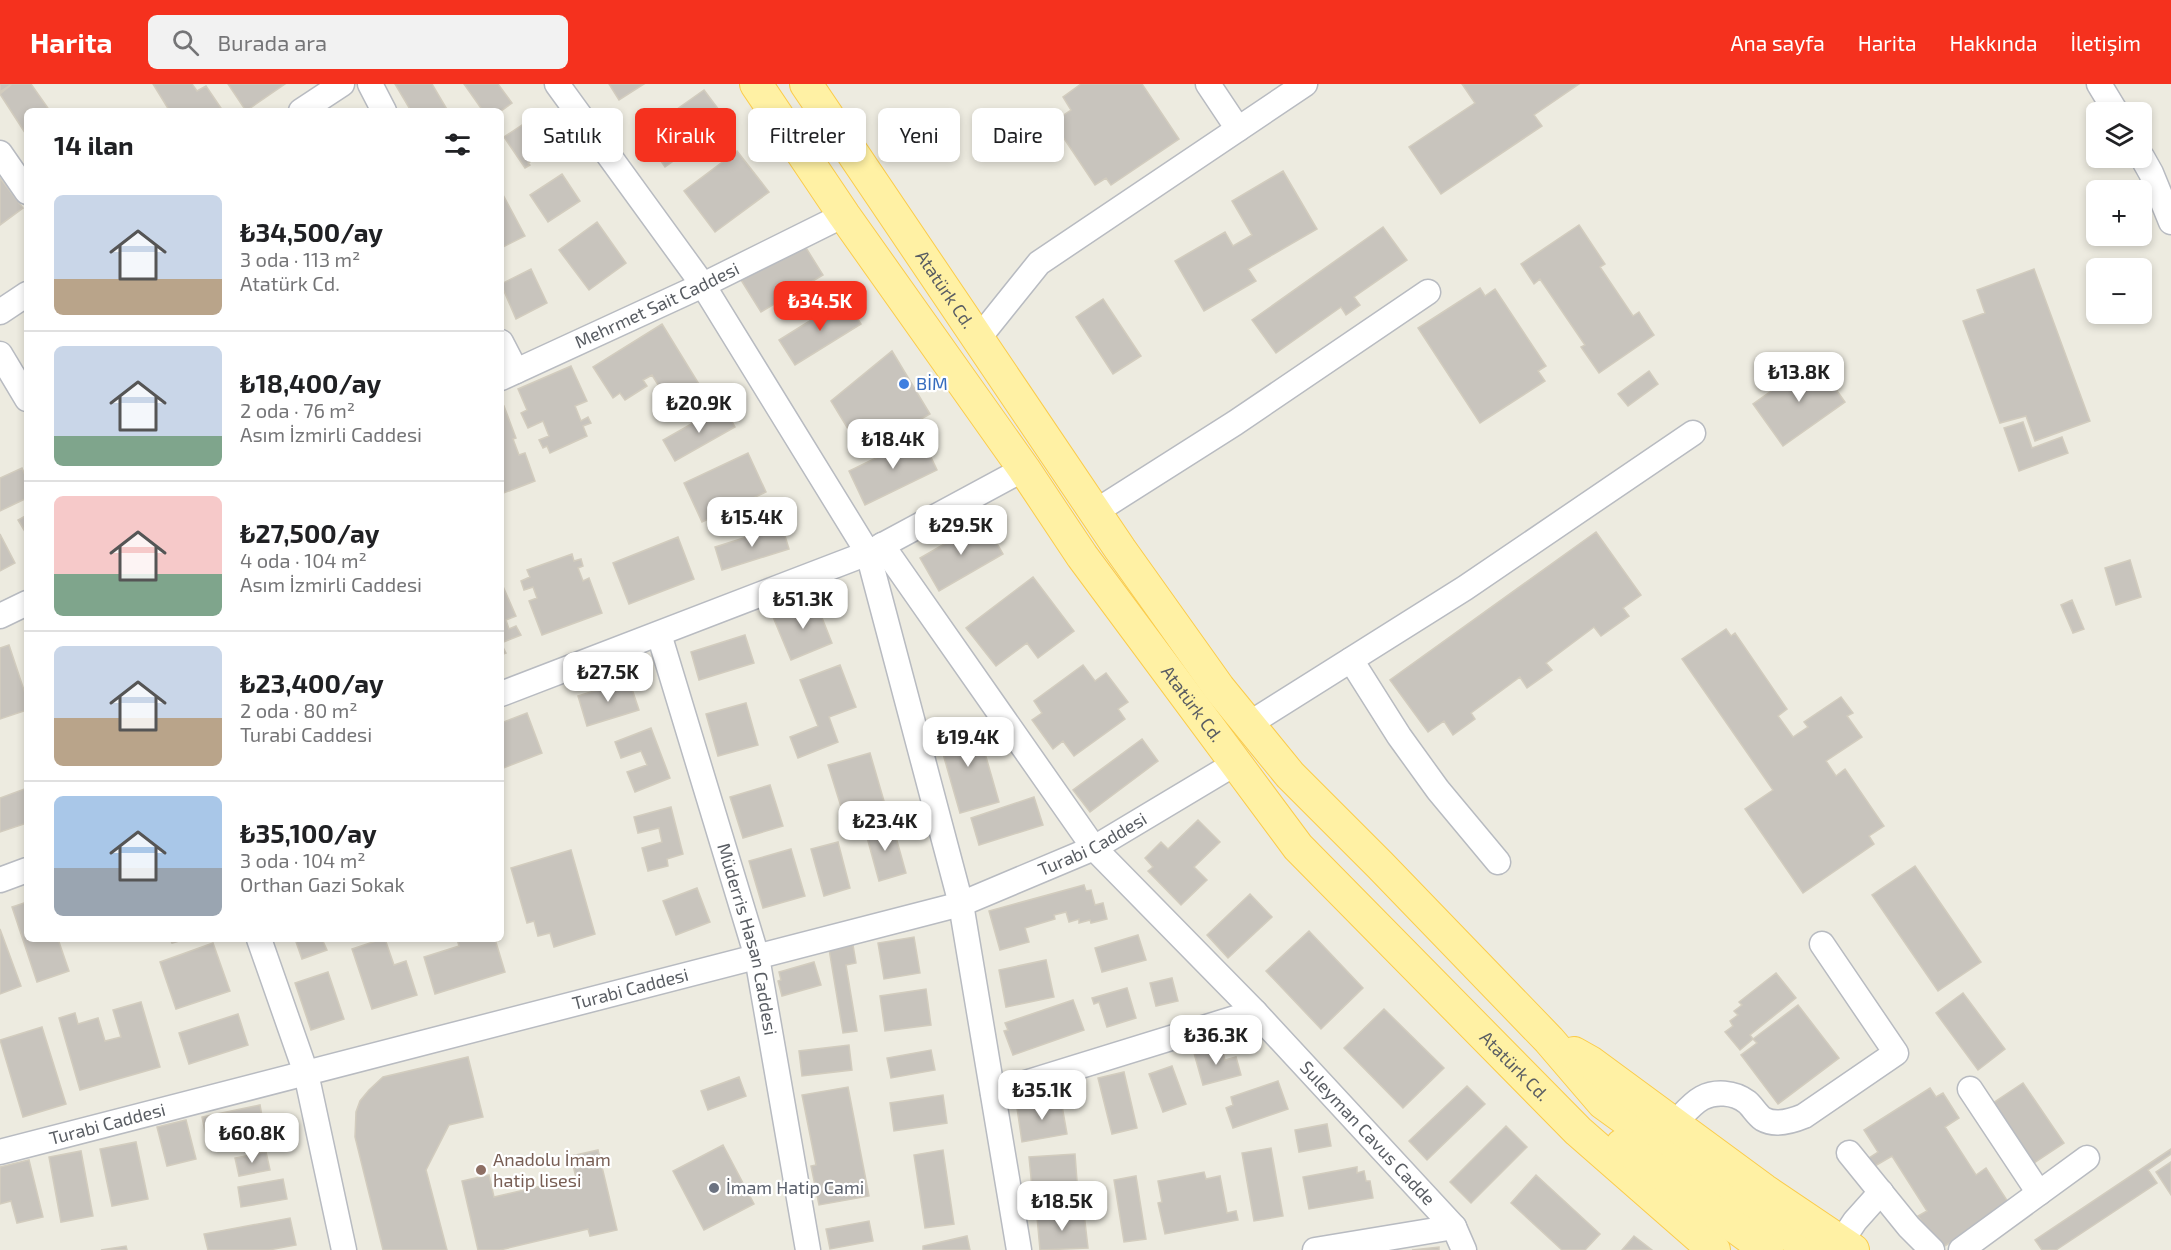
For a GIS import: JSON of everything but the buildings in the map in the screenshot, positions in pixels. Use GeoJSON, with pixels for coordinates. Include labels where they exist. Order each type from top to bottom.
{"type":"FeatureCollection","features":[{"type":"Feature","properties":{"kind":"main road","name":"Atatürk Cd."},"geometry":{"type":"LineString","coordinates":[[756,84],[844,215],[1024,469],[1082,556],[1298,847],[1578,1131],[1714,1250]]}},
{"type":"Feature","properties":{"kind":"main road","name":"Atatürk Cd."},"geometry":{"type":"LineString","coordinates":[[806,84],[1095,512],[1219,688],[1290,775],[1549,1040],[1603,1103],[1682,1160],[1835,1247]]}},
{"type":"Feature","properties":{"kind":"main road","name":"Atatürk Cd."},"geometry":{"type":"LineString","coordinates":[[1549,1040],[1590,1062],[1764,1190],[1835,1247]]}},
{"type":"Feature","properties":{"kind":"main road"},"geometry":{"type":"LineString","coordinates":[[1523,1075],[1767,1250]]}},
{"type":"Feature","properties":{"kind":"street"},"geometry":{"type":"LineString","coordinates":[[306,108],[342,84]]}},
{"type":"Feature","properties":{"kind":"street"},"geometry":{"type":"LineString","coordinates":[[370,84],[382,108]]}},
{"type":"Feature","properties":{"kind":"street"},"geometry":{"type":"LineString","coordinates":[[557,84],[704,285],[875,549],[961,904],[1019,1250]]}},
{"type":"Feature","properties":{"kind":"street"},"geometry":{"type":"LineString","coordinates":[[1208,84],[1238,129]]}},
{"type":"Feature","properties":{"kind":"street"},"geometry":{"type":"LineString","coordinates":[[978,339],[1039,263],[1305,84]]}},
{"type":"Feature","properties":{"kind":"street"},"geometry":{"type":"LineString","coordinates":[[2099,84],[2110,102]]}},
{"type":"Feature","properties":{"kind":"street"},"geometry":{"type":"LineString","coordinates":[[0,153],[24,188]]}},
{"type":"Feature","properties":{"kind":"street"},"geometry":{"type":"LineString","coordinates":[[2148,168],[2171,222]]}},
{"type":"Feature","properties":{"kind":"street","name":"Mehrmet Sait Caddesi"},"geometry":{"type":"LineString","coordinates":[[508,374],[704,285],[844,215]]}},
{"type":"Feature","properties":{"kind":"street"},"geometry":{"type":"LineString","coordinates":[[1095,512],[1245,417],[1428,292]]}},
{"type":"Feature","properties":{"kind":"street"},"geometry":{"type":"LineString","coordinates":[[0,312],[24,296]]}},
{"type":"Feature","properties":{"kind":"street"},"geometry":{"type":"LineString","coordinates":[[0,354],[24,394]]}},
{"type":"Feature","properties":{"kind":"street"},"geometry":{"type":"LineString","coordinates":[[504,356],[508,374]]}},
{"type":"Feature","properties":{"kind":"street"},"geometry":{"type":"LineString","coordinates":[[1249,724],[1466,588],[1693,434]]}},
{"type":"Feature","properties":{"kind":"street"},"geometry":{"type":"LineString","coordinates":[[504,693],[875,549],[1024,469]]}},
{"type":"Feature","properties":{"kind":"street","name":"Suleyman Cavus Cadde"},"geometry":{"type":"LineString","coordinates":[[875,549],[1094,848],[1255,1012],[1454,1227],[1464,1250]]}},
{"type":"Feature","properties":{"kind":"street"},"geometry":{"type":"LineString","coordinates":[[0,616],[24,604]]}},
{"type":"Feature","properties":{"kind":"street","name":"Müderris Hasan Caddesi"},"geometry":{"type":"LineString","coordinates":[[658,634],[757,957],[808,1250]]}},
{"type":"Feature","properties":{"kind":"street"},"geometry":{"type":"LineString","coordinates":[[1351,660],[1399,736],[1438,790],[1498,862]]}},
{"type":"Feature","properties":{"kind":"street","name":"Turabi Caddesi"},"geometry":{"type":"LineString","coordinates":[[0,1152],[961,904],[1094,848],[1236,763]]}},
{"type":"Feature","properties":{"kind":"street"},"geometry":{"type":"LineString","coordinates":[[0,880],[24,871]]}},
{"type":"Feature","properties":{"kind":"street"},"geometry":{"type":"LineString","coordinates":[[261,942],[306,1073],[344,1250]]}},
{"type":"Feature","properties":{"kind":"street"},"geometry":{"type":"LineString","coordinates":[[1674,1124],[1702,1098],[1718,1093],[1746,1101],[1763,1119],[1783,1123],[1794,1120],[1804,1116],[1896,1053],[1822,944]]}},
{"type":"Feature","properties":{"kind":"street"},"geometry":{"type":"LineString","coordinates":[[993,1093],[1255,1012]]}},
{"type":"Feature","properties":{"kind":"street"},"geometry":{"type":"LineString","coordinates":[[1970,1089],[2039,1193]]}},
{"type":"Feature","properties":{"kind":"street"},"geometry":{"type":"LineString","coordinates":[[1849,1153],[1909,1227],[1932,1250]]}},
{"type":"Feature","properties":{"kind":"street"},"geometry":{"type":"LineString","coordinates":[[1961,1250],[2088,1158]]}},
{"type":"Feature","properties":{"kind":"street"},"geometry":{"type":"LineString","coordinates":[[1835,1247],[1881,1192]]}},
{"type":"Feature","properties":{"kind":"street"},"geometry":{"type":"LineString","coordinates":[[1315,1250],[1454,1227]]}},
{"type":"Feature","properties":{"kind":"place","name":"BİM"},"geometry":{"type":"Point","coordinates":[904,384]}},
{"type":"Feature","properties":{"kind":"place","name":"Anadolu İmam hatip lisesi"},"geometry":{"type":"Point","coordinates":[481,1170]}},
{"type":"Feature","properties":{"kind":"place","name":"İmam Hatip Cami"},"geometry":{"type":"Point","coordinates":[714,1188]}}]}
